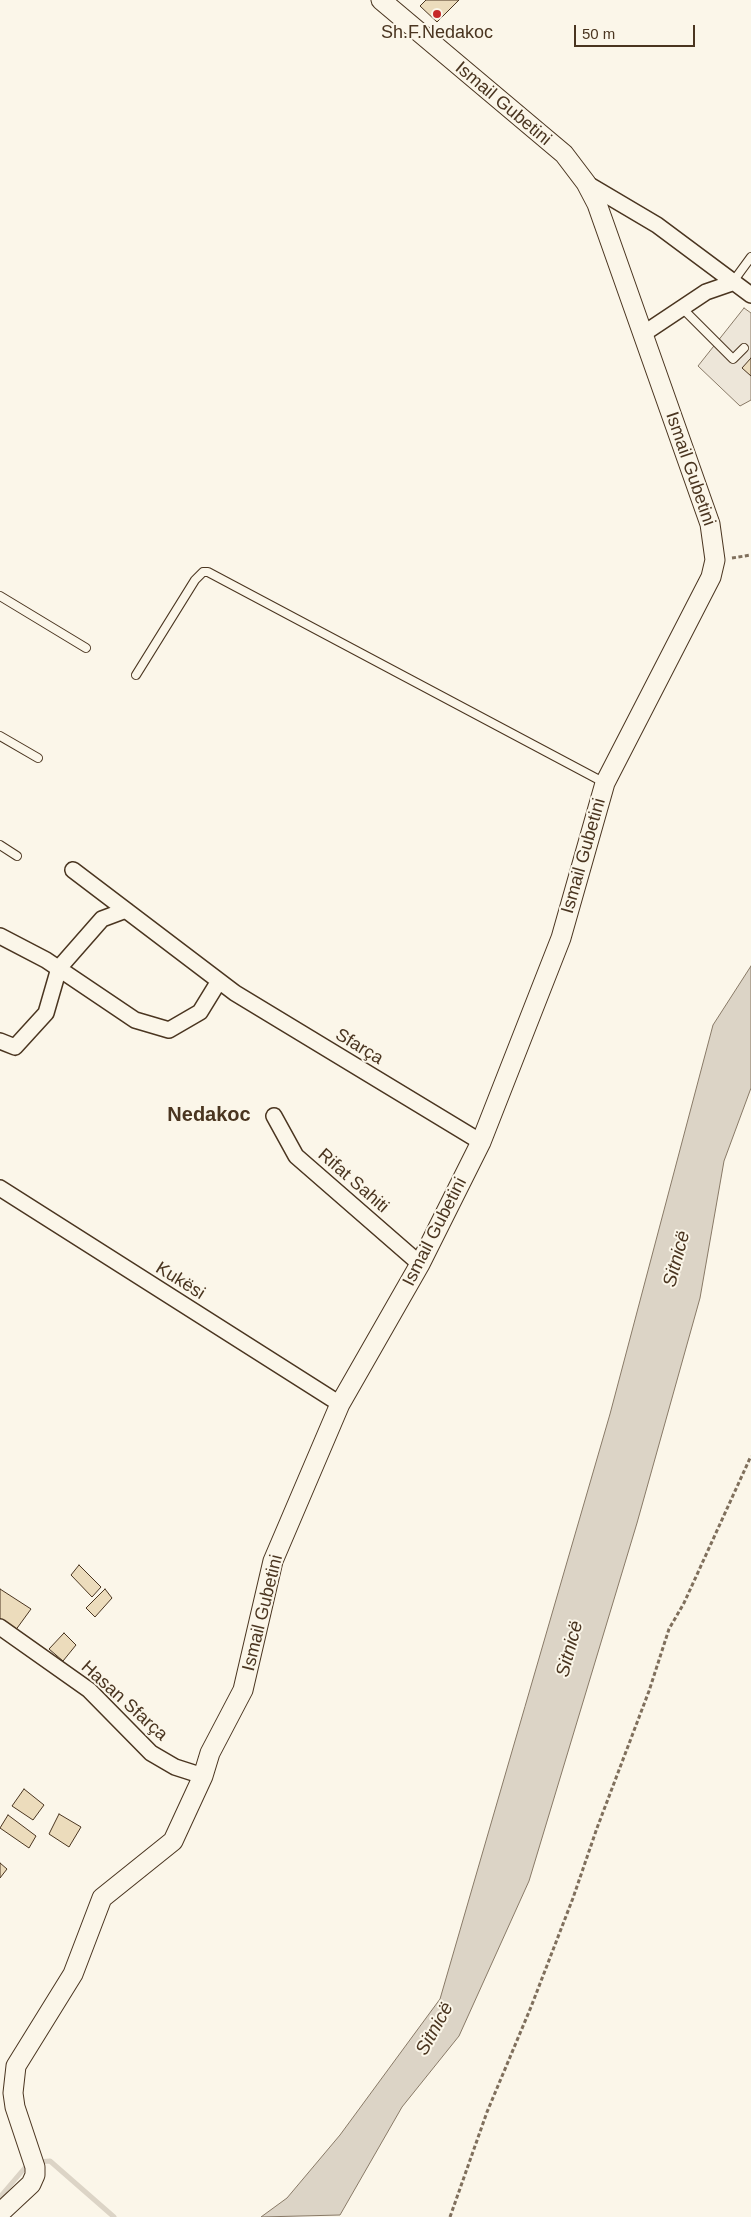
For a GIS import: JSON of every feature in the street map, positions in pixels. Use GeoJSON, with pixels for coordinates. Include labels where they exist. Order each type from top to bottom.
{"type":"FeatureCollection","features":[{"type":"Feature","properties":{"kind":"street","name":"Ismail Gubetini"},"geometry":{"type":"LineString","coordinates":[[0,2214],[31,2184],[35,2175],[35,2167],[15,2107],[13,2092],[16,2066],[73,1974],[102,1898],[173,1841],[203,1776],[210,1753],[244,1690],[273,1561],[340,1404],[420,1264],[481,1142],[561,938],[605,784],[711,576],[715,560],[715,544],[710,524],[597,204],[586,183],[564,154],[382,0]]}},
{"type":"Feature","properties":{"kind":"street"},"geometry":{"type":"LineString","coordinates":[[586,183],[657,225],[732,283],[751,295]]}},
{"type":"Feature","properties":{"kind":"street"},"geometry":{"type":"LineString","coordinates":[[643,334],[706,292],[732,283]]}},
{"type":"Feature","properties":{"kind":"street","name":"Sfarça"},"geometry":{"type":"LineString","coordinates":[[73,870],[235,993],[481,1142]]}},
{"type":"Feature","properties":{"kind":"street"},"geometry":{"type":"LineString","coordinates":[[0,1041],[15,1047],[46,1013],[59,968],[102,918],[126,910]]}},
{"type":"Feature","properties":{"kind":"street"},"geometry":{"type":"LineString","coordinates":[[0,936],[59,968],[135,1020],[169,1030],[200,1012],[220,981]]}},
{"type":"Feature","properties":{"kind":"street","name":"Rifat Sahiti"},"geometry":{"type":"LineString","coordinates":[[274,1116],[296,1156],[420,1264]]}},
{"type":"Feature","properties":{"kind":"street","name":"Kukësi"},"geometry":{"type":"LineString","coordinates":[[0,1188],[340,1404]]}},
{"type":"Feature","properties":{"kind":"street","name":"Hasan Sfarça"},"geometry":{"type":"LineString","coordinates":[[0,1627],[89,1690],[152,1753],[175,1767],[203,1776]]}},
{"type":"Feature","properties":{"kind":"lane"},"geometry":{"type":"LineString","coordinates":[[732,283],[751,257]]}},
{"type":"Feature","properties":{"kind":"lane"},"geometry":{"type":"LineString","coordinates":[[682,308],[733,359],[744,348]]}},
{"type":"Feature","properties":{"kind":"lane"},"geometry":{"type":"LineString","coordinates":[[136,675],[195,580],[203,572],[208,572],[605,784]]}},
{"type":"Feature","properties":{"kind":"lane"},"geometry":{"type":"LineString","coordinates":[[0,596],[86,648]]}},
{"type":"Feature","properties":{"kind":"lane"},"geometry":{"type":"LineString","coordinates":[[0,736],[38,758]]}},
{"type":"Feature","properties":{"kind":"lane"},"geometry":{"type":"LineString","coordinates":[[0,845],[17,856]]}},
{"type":"Feature","properties":{"kind":"path"},"geometry":{"type":"LineString","coordinates":[[450,2217],[487,2112],[532,2007],[573,1898],[596,1828],[649,1692],[669,1629],[688,1594],[751,1456]]}},
{"type":"Feature","properties":{"kind":"shaded area"},"geometry":{"type":"Polygon","coordinates":[[[744,308],[751,313],[751,400],[740,406],[698,366],[744,308]]]}},
{"type":"Feature","properties":{"kind":"water","name":"Sitnicë"},"geometry":{"type":"Polygon","coordinates":[[[751,966],[751,1088],[724,1161],[700,1298],[637,1523],[529,1881],[459,2036],[402,2107],[340,2215],[261,2217],[287,2198],[340,2135],[440,1999],[610,1414],[713,1025],[751,966]]]}},
{"type":"Feature","properties":{"kind":"building","name":"Sh.F.Nedakoc"},"geometry":{"type":"Polygon","coordinates":[[[426,0],[459,0],[437,22],[420,6],[426,0]]]}},
{"type":"Feature","properties":{"kind":"building"},"geometry":{"type":"Polygon","coordinates":[[[751,358],[751,376],[742,368],[751,358]]]}},
{"type":"Feature","properties":{"kind":"building"},"geometry":{"type":"Polygon","coordinates":[[[79,1565],[101,1587],[92,1597],[71,1575],[79,1565]]]}},
{"type":"Feature","properties":{"kind":"building"},"geometry":{"type":"Polygon","coordinates":[[[0,1589],[31,1609],[15,1631],[0,1620],[0,1589]]]}},
{"type":"Feature","properties":{"kind":"building"},"geometry":{"type":"Polygon","coordinates":[[[105,1589],[112,1598],[95,1617],[86,1608],[105,1589]]]}},
{"type":"Feature","properties":{"kind":"building"},"geometry":{"type":"Polygon","coordinates":[[[64,1633],[76,1645],[63,1661],[49,1649],[64,1633]]]}},
{"type":"Feature","properties":{"kind":"building"},"geometry":{"type":"Polygon","coordinates":[[[24,1789],[44,1805],[33,1820],[12,1806],[24,1789]]]}},
{"type":"Feature","properties":{"kind":"building"},"geometry":{"type":"Polygon","coordinates":[[[59,1814],[81,1827],[69,1847],[49,1834],[59,1814]]]}},
{"type":"Feature","properties":{"kind":"building"},"geometry":{"type":"Polygon","coordinates":[[[8,1815],[36,1836],[29,1848],[0,1828],[8,1815]]]}},
{"type":"Feature","properties":{"kind":"building"},"geometry":{"type":"Polygon","coordinates":[[[0,1863],[7,1869],[0,1878],[0,1863]]]}},
{"type":"Feature","properties":{"kind":"waterway"},"geometry":{"type":"LineString","coordinates":[[37,2162],[50,2161],[114,2217]]}},
{"type":"Feature","properties":{"kind":"waterway"},"geometry":{"type":"LineString","coordinates":[[0,2197],[29,2163]]}},
{"type":"Feature","properties":{"kind":"place","name":"Sh.F.Nedakoc"},"geometry":{"type":"Point","coordinates":[437,14]}},
{"type":"Feature","properties":{"kind":"district","name":"Nedakoc"},"geometry":{"type":"Point","coordinates":[209,1115]}}]}
